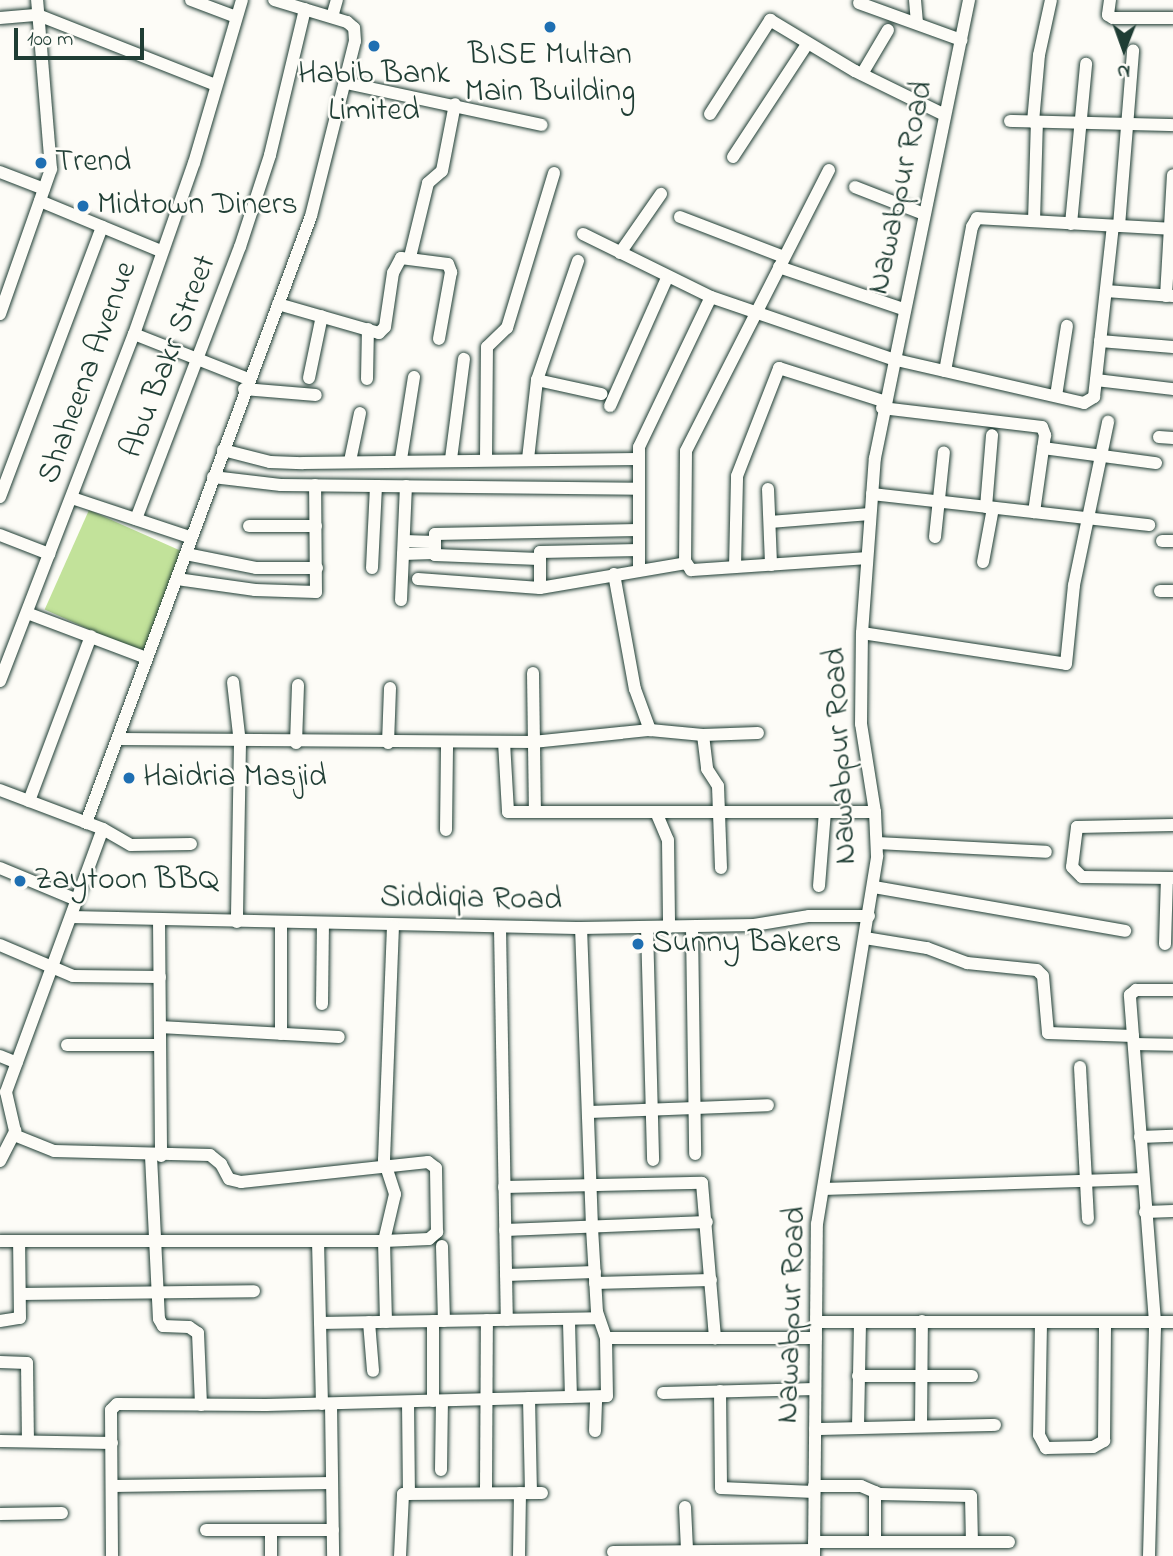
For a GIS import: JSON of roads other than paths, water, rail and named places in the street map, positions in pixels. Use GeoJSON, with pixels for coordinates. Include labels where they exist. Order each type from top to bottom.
{"type":"FeatureCollection","features":[{"type":"Feature","properties":{"kind":"street"},"geometry":{"type":"LineString","coordinates":[[0,313],[51,169],[51,140],[37,0]]}},
{"type":"Feature","properties":{"kind":"street"},"geometry":{"type":"LineString","coordinates":[[191,0],[236,17]]}},
{"type":"Feature","properties":{"kind":"street","name":"Shaheena Avenue"},"geometry":{"type":"LineString","coordinates":[[0,681],[134,334],[242,0]]}},
{"type":"Feature","properties":{"kind":"street"},"geometry":{"type":"LineString","coordinates":[[86,823],[119,739],[246,384],[311,216],[346,83],[354,27],[332,17],[274,0]]}},
{"type":"Feature","properties":{"kind":"street"},"geometry":{"type":"LineString","coordinates":[[332,17],[337,0]]}},
{"type":"Feature","properties":{"kind":"street"},"geometry":{"type":"LineString","coordinates":[[915,0],[918,21]]}},
{"type":"Feature","properties":{"kind":"street","name":"Nawabpur Road"},"geometry":{"type":"LineString","coordinates":[[814,1549],[817,1322],[815,1252],[823,1189],[874,887],[877,843],[875,812],[861,724],[862,633],[872,494],[883,404],[969,0]]}},
{"type":"Feature","properties":{"kind":"street"},"geometry":{"type":"LineString","coordinates":[[1034,221],[1039,55],[1051,0]]}},
{"type":"Feature","properties":{"kind":"street"},"geometry":{"type":"LineString","coordinates":[[1110,0],[1108,15],[1113,18],[1173,18]]}},
{"type":"Feature","properties":{"kind":"street"},"geometry":{"type":"LineString","coordinates":[[859,3],[918,21],[961,40]]}},
{"type":"Feature","properties":{"kind":"street","name":"Abu Bakr Street"},"geometry":{"type":"LineString","coordinates":[[136,519],[270,155],[305,9]]}},
{"type":"Feature","properties":{"kind":"street"},"geometry":{"type":"LineString","coordinates":[[0,18],[38,15],[216,85]]}},
{"type":"Feature","properties":{"kind":"street"},"geometry":{"type":"LineString","coordinates":[[710,114],[767,21],[862,74],[945,115]]}},
{"type":"Feature","properties":{"kind":"street"},"geometry":{"type":"LineString","coordinates":[[862,74],[888,30]]}},
{"type":"Feature","properties":{"kind":"street"},"geometry":{"type":"LineString","coordinates":[[733,157],[808,43]]}},
{"type":"Feature","properties":{"kind":"street"},"geometry":{"type":"LineString","coordinates":[[583,234],[667,278],[711,297],[892,359],[1091,402],[1116,226],[1133,51]]}},
{"type":"Feature","properties":{"kind":"street"},"geometry":{"type":"LineString","coordinates":[[1072,224],[1086,64]]}},
{"type":"Feature","properties":{"kind":"street"},"geometry":{"type":"LineString","coordinates":[[346,83],[455,104],[542,125]]}},
{"type":"Feature","properties":{"kind":"street"},"geometry":{"type":"LineString","coordinates":[[410,257],[428,183],[442,171],[455,104]]}},
{"type":"Feature","properties":{"kind":"street"},"geometry":{"type":"LineString","coordinates":[[1010,121],[1173,125]]}},
{"type":"Feature","properties":{"kind":"street"},"geometry":{"type":"LineString","coordinates":[[829,170],[686,452],[685,563],[691,570],[866,558]]}},
{"type":"Feature","properties":{"kind":"street"},"geometry":{"type":"LineString","coordinates":[[0,172],[102,227],[161,251]]}},
{"type":"Feature","properties":{"kind":"street"},"geometry":{"type":"LineString","coordinates":[[486,459],[487,347],[507,328],[554,173]]}},
{"type":"Feature","properties":{"kind":"street"},"geometry":{"type":"LineString","coordinates":[[1106,291],[1169,296],[1173,175]]}},
{"type":"Feature","properties":{"kind":"street"},"geometry":{"type":"LineString","coordinates":[[855,187],[924,214]]}},
{"type":"Feature","properties":{"kind":"street"},"geometry":{"type":"LineString","coordinates":[[620,253],[662,194]]}},
{"type":"Feature","properties":{"kind":"street"},"geometry":{"type":"LineString","coordinates":[[680,218],[782,262],[903,309]]}},
{"type":"Feature","properties":{"kind":"street"},"geometry":{"type":"LineString","coordinates":[[945,371],[974,221],[1034,221],[1171,229]]}},
{"type":"Feature","properties":{"kind":"street"},"geometry":{"type":"LineString","coordinates":[[0,497],[102,227]]}},
{"type":"Feature","properties":{"kind":"street"},"geometry":{"type":"LineString","coordinates":[[278,304],[383,331],[393,272],[401,258],[410,257],[451,267],[439,339]]}},
{"type":"Feature","properties":{"kind":"street"},"geometry":{"type":"LineString","coordinates":[[528,459],[537,380],[578,261]]}},
{"type":"Feature","properties":{"kind":"street"},"geometry":{"type":"LineString","coordinates":[[610,406],[667,278]]}},
{"type":"Feature","properties":{"kind":"street"},"geometry":{"type":"LineString","coordinates":[[639,569],[639,447],[711,297]]}},
{"type":"Feature","properties":{"kind":"street"},"geometry":{"type":"LineString","coordinates":[[309,378],[322,316]]}},
{"type":"Feature","properties":{"kind":"street"},"geometry":{"type":"LineString","coordinates":[[1056,396],[1067,326]]}},
{"type":"Feature","properties":{"kind":"street"},"geometry":{"type":"LineString","coordinates":[[367,379],[368,329]]}},
{"type":"Feature","properties":{"kind":"street"},"geometry":{"type":"LineString","coordinates":[[134,334],[197,359],[246,384],[316,395]]}},
{"type":"Feature","properties":{"kind":"street"},"geometry":{"type":"LineString","coordinates":[[1100,341],[1173,347]]}},
{"type":"Feature","properties":{"kind":"street"},"geometry":{"type":"LineString","coordinates":[[451,459],[464,359]]}},
{"type":"Feature","properties":{"kind":"street"},"geometry":{"type":"LineString","coordinates":[[735,567],[739,468],[779,368],[883,404],[1042,427],[1043,448],[1034,512]]}},
{"type":"Feature","properties":{"kind":"street"},"geometry":{"type":"LineString","coordinates":[[401,459],[414,377]]}},
{"type":"Feature","properties":{"kind":"street"},"geometry":{"type":"LineString","coordinates":[[537,380],[601,394]]}},
{"type":"Feature","properties":{"kind":"street"},"geometry":{"type":"LineString","coordinates":[[1096,380],[1173,389]]}},
{"type":"Feature","properties":{"kind":"street"},"geometry":{"type":"LineString","coordinates":[[350,461],[360,413]]}},
{"type":"Feature","properties":{"kind":"street"},"geometry":{"type":"LineString","coordinates":[[862,633],[1063,666],[1087,518],[1108,422]]}},
{"type":"Feature","properties":{"kind":"street"},"geometry":{"type":"LineString","coordinates":[[983,562],[992,435]]}},
{"type":"Feature","properties":{"kind":"street"},"geometry":{"type":"LineString","coordinates":[[1159,437],[1173,438]]}},
{"type":"Feature","properties":{"kind":"street"},"geometry":{"type":"LineString","coordinates":[[1043,448],[1156,463]]}},
{"type":"Feature","properties":{"kind":"street"},"geometry":{"type":"LineString","coordinates":[[223,450],[270,461],[637,459]]}},
{"type":"Feature","properties":{"kind":"street"},"geometry":{"type":"LineString","coordinates":[[935,537],[944,452]]}},
{"type":"Feature","properties":{"kind":"street"},"geometry":{"type":"LineString","coordinates":[[213,477],[315,485],[638,489]]}},
{"type":"Feature","properties":{"kind":"street"},"geometry":{"type":"LineString","coordinates":[[177,579],[314,592],[317,568],[315,485]]}},
{"type":"Feature","properties":{"kind":"street"},"geometry":{"type":"LineString","coordinates":[[372,568],[376,486]]}},
{"type":"Feature","properties":{"kind":"street"},"geometry":{"type":"LineString","coordinates":[[401,600],[406,486]]}},
{"type":"Feature","properties":{"kind":"street"},"geometry":{"type":"LineString","coordinates":[[768,489],[771,565]]}},
{"type":"Feature","properties":{"kind":"street"},"geometry":{"type":"LineString","coordinates":[[872,494],[1149,524]]}},
{"type":"Feature","properties":{"kind":"street"},"geometry":{"type":"LineString","coordinates":[[72,498],[192,538]]}},
{"type":"Feature","properties":{"kind":"street"},"geometry":{"type":"LineString","coordinates":[[770,523],[870,514]]}},
{"type":"Feature","properties":{"kind":"street"},"geometry":{"type":"LineString","coordinates":[[249,526],[316,526]]}},
{"type":"Feature","properties":{"kind":"street"},"geometry":{"type":"LineString","coordinates":[[435,547],[436,533],[638,530]]}},
{"type":"Feature","properties":{"kind":"street"},"geometry":{"type":"LineString","coordinates":[[0,535],[48,554]]}},
{"type":"Feature","properties":{"kind":"street"},"geometry":{"type":"LineString","coordinates":[[403,547],[435,547],[539,559]]}},
{"type":"Feature","properties":{"kind":"street"},"geometry":{"type":"LineString","coordinates":[[540,588],[541,552],[639,550]]}},
{"type":"Feature","properties":{"kind":"street"},"geometry":{"type":"LineString","coordinates":[[186,554],[246,566],[317,568]]}},
{"type":"Feature","properties":{"kind":"street"},"geometry":{"type":"LineString","coordinates":[[418,579],[540,588],[685,563]]}},
{"type":"Feature","properties":{"kind":"street"},"geometry":{"type":"LineString","coordinates":[[614,574],[635,690],[650,730]]}},
{"type":"Feature","properties":{"kind":"street"},"geometry":{"type":"LineString","coordinates":[[27,613],[147,658]]}},
{"type":"Feature","properties":{"kind":"street"},"geometry":{"type":"LineString","coordinates":[[29,801],[91,636]]}},
{"type":"Feature","properties":{"kind":"street"},"geometry":{"type":"LineString","coordinates":[[533,673],[535,811]]}},
{"type":"Feature","properties":{"kind":"street"},"geometry":{"type":"LineString","coordinates":[[233,682],[240,743],[237,922]]}},
{"type":"Feature","properties":{"kind":"street"},"geometry":{"type":"LineString","coordinates":[[296,743],[298,685]]}},
{"type":"Feature","properties":{"kind":"street"},"geometry":{"type":"LineString","coordinates":[[388,743],[390,688]]}},
{"type":"Feature","properties":{"kind":"street"},"geometry":{"type":"LineString","coordinates":[[119,739],[240,743],[533,742],[650,730],[703,735],[758,733]]}},
{"type":"Feature","properties":{"kind":"street"},"geometry":{"type":"LineString","coordinates":[[703,735],[706,769],[718,786],[721,867]]}},
{"type":"Feature","properties":{"kind":"street"},"geometry":{"type":"LineString","coordinates":[[446,830],[447,742]]}},
{"type":"Feature","properties":{"kind":"street"},"geometry":{"type":"LineString","coordinates":[[504,742],[506,811],[875,812]]}},
{"type":"Feature","properties":{"kind":"street"},"geometry":{"type":"LineString","coordinates":[[0,790],[103,829],[131,845],[191,844]]}},
{"type":"Feature","properties":{"kind":"street"},"geometry":{"type":"LineString","coordinates":[[656,812],[668,840],[668,927]]}},
{"type":"Feature","properties":{"kind":"street"},"geometry":{"type":"LineString","coordinates":[[819,886],[825,812]]}},
{"type":"Feature","properties":{"kind":"street"},"geometry":{"type":"LineString","coordinates":[[1165,944],[1170,878],[1078,876],[1072,866],[1074,832],[1080,826],[1173,825]]}},
{"type":"Feature","properties":{"kind":"street"},"geometry":{"type":"LineString","coordinates":[[0,1161],[13,1129],[3,1091],[17,1063],[103,829]]}},
{"type":"Feature","properties":{"kind":"street"},"geometry":{"type":"LineString","coordinates":[[877,843],[1046,852]]}},
{"type":"Feature","properties":{"kind":"street"},"geometry":{"type":"LineString","coordinates":[[0,868],[77,900]]}},
{"type":"Feature","properties":{"kind":"street"},"geometry":{"type":"LineString","coordinates":[[874,887],[1125,931]]}},
{"type":"Feature","properties":{"kind":"street","name":"Siddiqia Road"},"geometry":{"type":"LineString","coordinates":[[71,917],[323,925],[581,928],[754,925],[827,914],[869,916]]}},
{"type":"Feature","properties":{"kind":"street"},"geometry":{"type":"LineString","coordinates":[[159,920],[160,1045],[153,1243],[157,1292],[160,1324],[189,1327],[198,1333],[201,1405]]}},
{"type":"Feature","properties":{"kind":"street"},"geometry":{"type":"LineString","coordinates":[[281,923],[281,1034]]}},
{"type":"Feature","properties":{"kind":"street"},"geometry":{"type":"LineString","coordinates":[[322,1004],[323,925]]}},
{"type":"Feature","properties":{"kind":"street"},"geometry":{"type":"LineString","coordinates":[[386,1322],[384,1241],[395,1194],[384,1153],[393,926]]}},
{"type":"Feature","properties":{"kind":"street"},"geometry":{"type":"LineString","coordinates":[[647,927],[653,1160]]}},
{"type":"Feature","properties":{"kind":"street"},"geometry":{"type":"LineString","coordinates":[[692,927],[695,1154]]}},
{"type":"Feature","properties":{"kind":"street"},"geometry":{"type":"LineString","coordinates":[[500,928],[507,1320]]}},
{"type":"Feature","properties":{"kind":"street"},"geometry":{"type":"LineString","coordinates":[[112,1556],[111,1406],[487,1400],[596,1397],[607,1393],[606,1338],[598,1318],[592,1227],[581,928]]}},
{"type":"Feature","properties":{"kind":"street"},"geometry":{"type":"LineString","coordinates":[[865,938],[927,948],[967,963],[1037,970],[1043,976],[1048,1033],[1173,1045]]}},
{"type":"Feature","properties":{"kind":"street"},"geometry":{"type":"LineString","coordinates":[[1,949],[53,965],[73,976],[160,977]]}},
{"type":"Feature","properties":{"kind":"street"},"geometry":{"type":"LineString","coordinates":[[1149,1556],[1155,1322],[1131,991],[1173,990]]}},
{"type":"Feature","properties":{"kind":"street"},"geometry":{"type":"LineString","coordinates":[[160,1027],[339,1037]]}},
{"type":"Feature","properties":{"kind":"street"},"geometry":{"type":"LineString","coordinates":[[67,1045],[160,1045]]}},
{"type":"Feature","properties":{"kind":"street"},"geometry":{"type":"LineString","coordinates":[[0,1056],[17,1063]]}},
{"type":"Feature","properties":{"kind":"street"},"geometry":{"type":"LineString","coordinates":[[1080,1067],[1088,1219]]}},
{"type":"Feature","properties":{"kind":"street"},"geometry":{"type":"LineString","coordinates":[[589,1112],[768,1105]]}},
{"type":"Feature","properties":{"kind":"street"},"geometry":{"type":"LineString","coordinates":[[0,1119],[54,1152],[210,1156],[221,1164],[229,1179],[241,1182],[388,1169],[415,1163],[434,1164],[437,1233],[429,1239],[384,1241],[0,1241]]}},
{"type":"Feature","properties":{"kind":"street"},"geometry":{"type":"LineString","coordinates":[[1140,1137],[1173,1136]]}},
{"type":"Feature","properties":{"kind":"street"},"geometry":{"type":"LineString","coordinates":[[823,1189],[1143,1179]]}},
{"type":"Feature","properties":{"kind":"street"},"geometry":{"type":"LineString","coordinates":[[504,1187],[702,1183],[715,1338]]}},
{"type":"Feature","properties":{"kind":"street"},"geometry":{"type":"LineString","coordinates":[[1145,1212],[1173,1211]]}},
{"type":"Feature","properties":{"kind":"street"},"geometry":{"type":"LineString","coordinates":[[505,1230],[707,1222]]}},
{"type":"Feature","properties":{"kind":"street"},"geometry":{"type":"LineString","coordinates":[[0,1321],[19,1321],[19,1241]]}},
{"type":"Feature","properties":{"kind":"street"},"geometry":{"type":"LineString","coordinates":[[318,1241],[320,1323],[332,1483],[333,1556]]}},
{"type":"Feature","properties":{"kind":"street"},"geometry":{"type":"LineString","coordinates":[[442,1246],[438,1321],[438,1401],[442,1470]]}},
{"type":"Feature","properties":{"kind":"street"},"geometry":{"type":"LineString","coordinates":[[506,1275],[711,1280]]}},
{"type":"Feature","properties":{"kind":"street"},"geometry":{"type":"LineString","coordinates":[[20,1294],[254,1291]]}},
{"type":"Feature","properties":{"kind":"street"},"geometry":{"type":"LineString","coordinates":[[320,1323],[598,1318]]}},
{"type":"Feature","properties":{"kind":"street"},"geometry":{"type":"LineString","coordinates":[[486,1492],[487,1320]]}},
{"type":"Feature","properties":{"kind":"street"},"geometry":{"type":"LineString","coordinates":[[921,1426],[922,1321]]}},
{"type":"Feature","properties":{"kind":"street"},"geometry":{"type":"LineString","coordinates":[[369,1322],[373,1371]]}},
{"type":"Feature","properties":{"kind":"street"},"geometry":{"type":"LineString","coordinates":[[569,1322],[571,1397]]}},
{"type":"Feature","properties":{"kind":"street"},"geometry":{"type":"LineString","coordinates":[[817,1322],[1173,1322]]}},
{"type":"Feature","properties":{"kind":"street"},"geometry":{"type":"LineString","coordinates":[[858,1427],[860,1322]]}},
{"type":"Feature","properties":{"kind":"street"},"geometry":{"type":"LineString","coordinates":[[1041,1323],[1039,1435],[1046,1448],[1093,1447],[1104,1441],[1105,1323]]}},
{"type":"Feature","properties":{"kind":"street"},"geometry":{"type":"LineString","coordinates":[[606,1338],[816,1338]]}},
{"type":"Feature","properties":{"kind":"street"},"geometry":{"type":"LineString","coordinates":[[0,1362],[27,1363],[28,1441]]}},
{"type":"Feature","properties":{"kind":"street"},"geometry":{"type":"LineString","coordinates":[[858,1376],[972,1376]]}},
{"type":"Feature","properties":{"kind":"street"},"geometry":{"type":"LineString","coordinates":[[663,1392],[815,1389]]}},
{"type":"Feature","properties":{"kind":"street"},"geometry":{"type":"LineString","coordinates":[[720,1391],[721,1488],[814,1489],[861,1486],[875,1492],[971,1496],[972,1542]]}},
{"type":"Feature","properties":{"kind":"street"},"geometry":{"type":"LineString","coordinates":[[595,1431],[596,1397]]}},
{"type":"Feature","properties":{"kind":"street"},"geometry":{"type":"LineString","coordinates":[[519,1556],[531,1493],[529,1398]]}},
{"type":"Feature","properties":{"kind":"street"},"geometry":{"type":"LineString","coordinates":[[408,1402],[409,1494]]}},
{"type":"Feature","properties":{"kind":"street"},"geometry":{"type":"LineString","coordinates":[[815,1429],[995,1425]]}},
{"type":"Feature","properties":{"kind":"street"},"geometry":{"type":"LineString","coordinates":[[0,1441],[112,1443]]}},
{"type":"Feature","properties":{"kind":"street"},"geometry":{"type":"LineString","coordinates":[[112,1486],[332,1483]]}},
{"type":"Feature","properties":{"kind":"street"},"geometry":{"type":"LineString","coordinates":[[875,1492],[875,1542]]}},
{"type":"Feature","properties":{"kind":"street"},"geometry":{"type":"LineString","coordinates":[[400,1556],[400,1496],[531,1493]]}},
{"type":"Feature","properties":{"kind":"street"},"geometry":{"type":"LineString","coordinates":[[685,1507],[687,1549]]}},
{"type":"Feature","properties":{"kind":"street"},"geometry":{"type":"LineString","coordinates":[[0,1514],[62,1513]]}},
{"type":"Feature","properties":{"kind":"street"},"geometry":{"type":"LineString","coordinates":[[206,1530],[332,1530]]}},
{"type":"Feature","properties":{"kind":"street"},"geometry":{"type":"LineString","coordinates":[[271,1530],[271,1556]]}},
{"type":"Feature","properties":{"kind":"street"},"geometry":{"type":"LineString","coordinates":[[613,1552],[814,1549],[875,1542],[941,1549],[972,1542],[1009,1542]]}},
{"type":"Feature","properties":{"kind":"place","name":"BISE Multan Main Building"},"geometry":{"type":"Point","coordinates":[550,27]}},
{"type":"Feature","properties":{"kind":"place","name":"Habib Bank Limited"},"geometry":{"type":"Point","coordinates":[374,46]}},
{"type":"Feature","properties":{"kind":"place","name":"Trend"},"geometry":{"type":"Point","coordinates":[41,163]}},
{"type":"Feature","properties":{"kind":"place","name":"Midtown Diners"},"geometry":{"type":"Point","coordinates":[83,206]}},
{"type":"Feature","properties":{"kind":"place","name":"Haidria Masjid"},"geometry":{"type":"Point","coordinates":[129,778]}},
{"type":"Feature","properties":{"kind":"place","name":"Zaytoon BBQ"},"geometry":{"type":"Point","coordinates":[20,881]}},
{"type":"Feature","properties":{"kind":"place","name":"Sunny Bakers"},"geometry":{"type":"Point","coordinates":[638,944]}}]}
